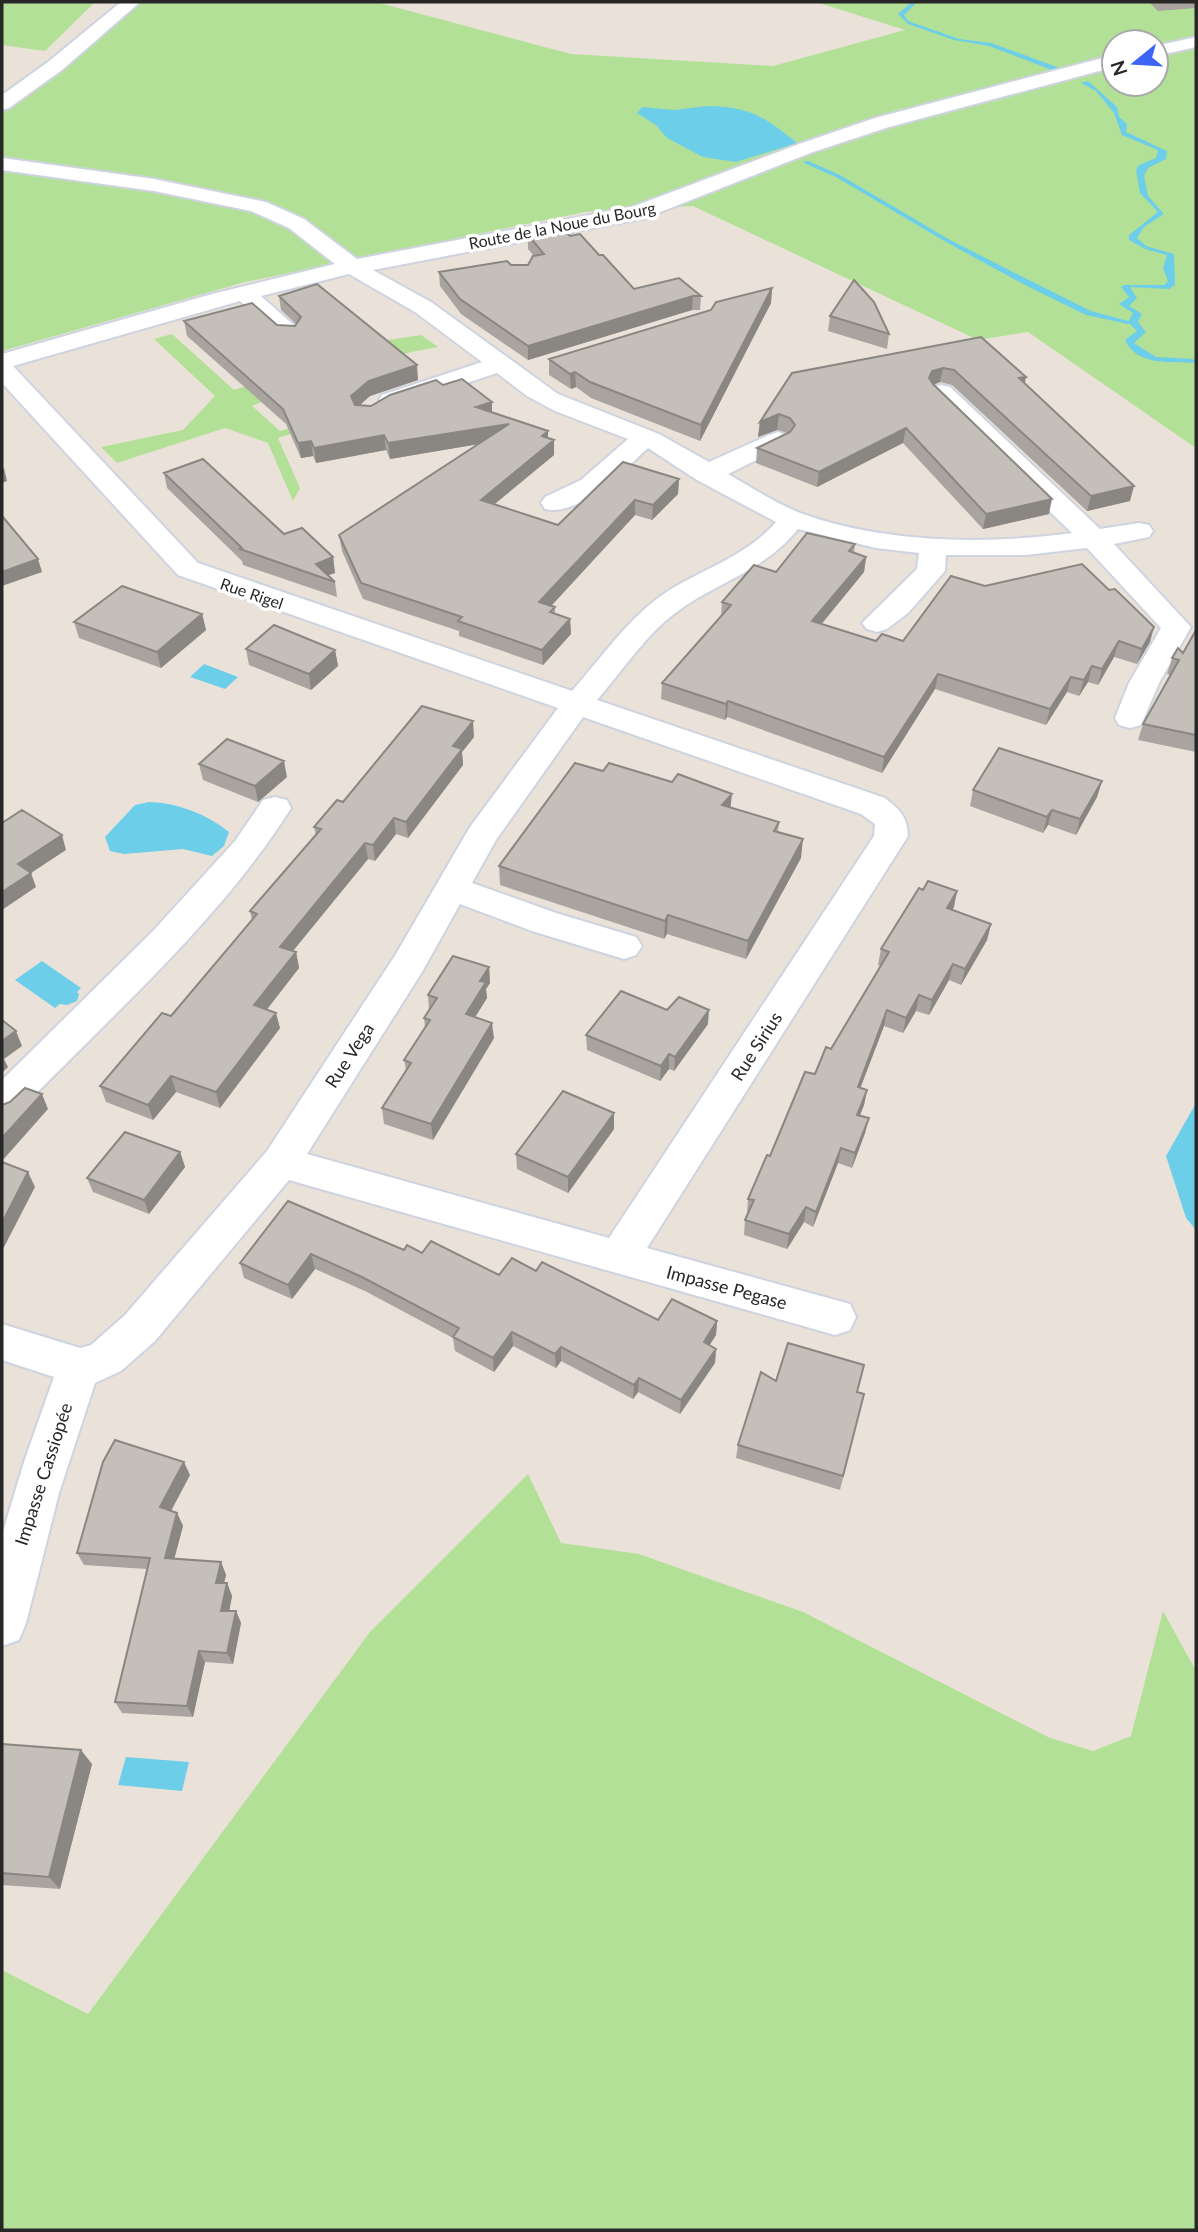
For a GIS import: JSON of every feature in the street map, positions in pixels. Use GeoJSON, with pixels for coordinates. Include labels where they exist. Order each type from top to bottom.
{"type":"FeatureCollection","features":[{"type":"Feature","properties":{"kind":"street"},"geometry":{"type":"LineString","coordinates":[[2,104],[55,66],[131,2]]}},
{"type":"Feature","properties":{"kind":"street"},"geometry":{"type":"LineString","coordinates":[[1170,48],[1196,41]]}},
{"type":"Feature","properties":{"kind":"street","name":"Route de la Noue du Bourg"},"geometry":{"type":"LineString","coordinates":[[2,362],[244,293],[352,267],[637,213],[678,200],[807,147],[1100,65]]}},
{"type":"Feature","properties":{"kind":"street"},"geometry":{"type":"LineString","coordinates":[[2,164],[179,189],[244,202],[277,213],[297,224],[352,267],[405,296],[541,394],[586,416],[645,437],[677,453],[706,474],[792,519],[863,537],[933,547],[1007,549],[1094,540],[1139,531]]}},
{"type":"Feature","properties":{"kind":"street"},"geometry":{"type":"LineString","coordinates":[[494,239],[511,260]]}},
{"type":"Feature","properties":{"kind":"street"},"geometry":{"type":"LineString","coordinates":[[244,293],[289,333]]}},
{"type":"Feature","properties":{"kind":"street"},"geometry":{"type":"LineString","coordinates":[[368,413],[381,403],[508,370],[540,367]]}},
{"type":"Feature","properties":{"kind":"street","name":"Rue Rigel"},"geometry":{"type":"LineString","coordinates":[[2,369],[188,569],[576,705]]}},
{"type":"Feature","properties":{"kind":"street"},"geometry":{"type":"LineString","coordinates":[[941,392],[1094,540],[1176,627],[1144,683],[1130,718]]}},
{"type":"Feature","properties":{"kind":"street"},"geometry":{"type":"LineString","coordinates":[[554,503],[590,486],[645,437]]}},
{"type":"Feature","properties":{"kind":"street"},"geometry":{"type":"LineString","coordinates":[[706,474],[778,440]]}},
{"type":"Feature","properties":{"kind":"street","name":"Rue Vega"},"geometry":{"type":"LineString","coordinates":[[80,1367],[94,1365],[106,1358],[140,1328],[281,1162],[409,963],[482,835],[576,705],[657,613],[694,588],[748,561],[779,535],[792,519]]}},
{"type":"Feature","properties":{"kind":"street"},"geometry":{"type":"LineString","coordinates":[[877,623],[898,607],[931,571],[933,547]]}},
{"type":"Feature","properties":{"kind":"street","name":"Rue Sirius"},"geometry":{"type":"LineString","coordinates":[[576,705],[873,806],[884,812],[893,828],[891,836],[619,1258]]}},
{"type":"Feature","properties":{"kind":"street"},"geometry":{"type":"LineString","coordinates":[[2,1104],[165,940],[247,849],[275,808]]}},
{"type":"Feature","properties":{"kind":"street"},"geometry":{"type":"LineString","coordinates":[[450,888],[544,922],[624,946]]}},
{"type":"Feature","properties":{"kind":"street"},"geometry":{"type":"LineString","coordinates":[[281,1162],[619,1258]]}},
{"type":"Feature","properties":{"kind":"street","name":"Impasse Pegase"},"geometry":{"type":"LineString","coordinates":[[619,1258],[835,1317]]}},
{"type":"Feature","properties":{"kind":"street"},"geometry":{"type":"LineString","coordinates":[[2,1342],[80,1367]]}},
{"type":"Feature","properties":{"kind":"street","name":"Impasse Cassiopée"},"geometry":{"type":"LineString","coordinates":[[2,1623],[22,1539],[61,1412],[80,1367]]}},
{"type":"Feature","properties":{"kind":"green space"},"geometry":{"type":"Polygon","coordinates":[[[2,2],[95,2],[45,51],[2,45],[2,2]]]}},
{"type":"Feature","properties":{"kind":"green space"},"geometry":{"type":"Polygon","coordinates":[[[131,2],[376,2],[571,54],[773,66],[905,30],[816,2],[1196,2],[1196,448],[1028,332],[978,340],[693,206],[585,212],[245,282],[2,351],[2,103],[131,2]]]}},
{"type":"Feature","properties":{"kind":"green space"},"geometry":{"type":"Polygon","coordinates":[[[172,334],[234,390],[381,341],[421,335],[438,347],[343,370],[252,406],[280,431],[326,416],[346,416],[278,438],[300,488],[293,501],[268,443],[225,428],[117,463],[101,447],[183,430],[215,396],[154,339],[172,334]]]}},
{"type":"Feature","properties":{"kind":"green space"},"geometry":{"type":"Polygon","coordinates":[[[528,1474],[561,1543],[639,1554],[803,1612],[1050,1738],[1093,1751],[1131,1736],[1163,1611],[1196,1671],[1196,2230],[2,2230],[2,1970],[88,2014],[370,1632],[528,1474]]]}},
{"type":"Feature","properties":{"kind":"water"},"geometry":{"type":"Polygon","coordinates":[[[912,2],[917,2],[904,15],[908,21],[959,39],[991,43],[1068,71],[1057,72],[989,46],[954,40],[908,24],[898,14],[912,2]]]}},
{"type":"Feature","properties":{"kind":"water"},"geometry":{"type":"Polygon","coordinates":[[[1088,81],[1100,92],[1100,96],[1096,91],[1081,83],[1088,81]]]}},
{"type":"Feature","properties":{"kind":"water"},"geometry":{"type":"Polygon","coordinates":[[[1102,98],[1107,98],[1117,107],[1119,117],[1127,124],[1126,132],[1167,151],[1166,159],[1148,168],[1144,176],[1148,196],[1164,214],[1144,227],[1137,238],[1146,246],[1174,254],[1175,285],[1169,289],[1130,287],[1137,298],[1129,306],[1142,314],[1138,322],[1146,332],[1134,343],[1156,357],[1193,359],[1196,363],[1147,359],[1131,349],[1125,340],[1137,331],[1128,322],[1133,313],[1119,304],[1129,297],[1121,287],[1164,285],[1168,281],[1163,268],[1167,255],[1145,249],[1129,240],[1129,235],[1158,212],[1140,193],[1136,170],[1139,165],[1156,158],[1158,150],[1122,135],[1114,113],[1102,98]]]}},
{"type":"Feature","properties":{"kind":"water"},"geometry":{"type":"Polygon","coordinates":[[[707,106],[735,108],[756,115],[797,143],[736,162],[703,157],[667,138],[656,125],[637,113],[642,107],[674,110],[707,106]]]}},
{"type":"Feature","properties":{"kind":"water"},"geometry":{"type":"Polygon","coordinates":[[[204,664],[238,677],[225,689],[190,677],[204,664]]]}},
{"type":"Feature","properties":{"kind":"water"},"geometry":{"type":"Polygon","coordinates":[[[149,802],[181,807],[211,820],[229,832],[224,846],[212,856],[183,849],[124,854],[110,851],[105,837],[135,805],[149,802]]]}},
{"type":"Feature","properties":{"kind":"water"},"geometry":{"type":"Polygon","coordinates":[[[42,961],[81,988],[77,992],[77,1001],[67,1005],[60,1004],[55,1008],[15,980],[42,961]]]}},
{"type":"Feature","properties":{"kind":"water"},"geometry":{"type":"Polygon","coordinates":[[[1196,1103],[1196,1230],[1186,1218],[1166,1156],[1196,1103]]]}},
{"type":"Feature","properties":{"kind":"water"},"geometry":{"type":"Polygon","coordinates":[[[126,1757],[189,1762],[182,1791],[118,1785],[126,1757]]]}},
{"type":"Feature","properties":{"kind":"building"},"geometry":{"type":"Polygon","coordinates":[[[563,229],[570,236],[580,234],[634,289],[679,278],[701,296],[693,296],[528,346],[460,299],[439,272],[507,261],[511,265],[528,265],[533,256],[544,254],[528,235],[563,229]]]}},
{"type":"Feature","properties":{"kind":"building"},"geometry":{"type":"Polygon","coordinates":[[[854,280],[874,302],[889,334],[830,316],[854,280]]]}},
{"type":"Feature","properties":{"kind":"building"},"geometry":{"type":"Polygon","coordinates":[[[317,284],[417,365],[369,381],[351,396],[355,405],[371,406],[390,395],[436,380],[443,385],[462,379],[492,402],[476,407],[548,431],[542,436],[554,440],[481,500],[558,525],[623,462],[679,479],[653,505],[635,500],[539,602],[555,607],[550,612],[570,619],[542,650],[458,621],[462,617],[361,583],[339,535],[509,424],[388,443],[384,435],[314,448],[311,441],[298,443],[283,409],[184,321],[252,303],[277,325],[295,326],[301,317],[279,296],[317,284]]]}},
{"type":"Feature","properties":{"kind":"building"},"geometry":{"type":"Polygon","coordinates":[[[772,288],[701,425],[590,382],[575,372],[570,374],[549,359],[711,310],[716,302],[772,288]]]}},
{"type":"Feature","properties":{"kind":"building"},"geometry":{"type":"Polygon","coordinates":[[[981,337],[1026,377],[1019,378],[1134,486],[1091,496],[954,370],[943,368],[932,371],[929,378],[933,384],[1052,499],[986,514],[906,428],[819,472],[757,448],[790,432],[795,425],[790,418],[779,414],[760,422],[792,373],[981,337]]]}},
{"type":"Feature","properties":{"kind":"building"},"geometry":{"type":"Polygon","coordinates":[[[203,459],[284,534],[302,528],[333,557],[316,564],[335,582],[240,549],[242,548],[164,473],[203,459]]]}},
{"type":"Feature","properties":{"kind":"building"},"geometry":{"type":"Polygon","coordinates":[[[3,517],[38,559],[2,572],[3,517]]]}},
{"type":"Feature","properties":{"kind":"building"},"geometry":{"type":"Polygon","coordinates":[[[807,533],[855,544],[849,551],[866,557],[812,621],[876,641],[882,634],[903,641],[951,576],[985,586],[1082,564],[1109,590],[1115,589],[1154,627],[1142,649],[1119,641],[1102,669],[1092,666],[1084,680],[1071,677],[1050,709],[938,674],[884,757],[728,701],[726,704],[662,683],[731,605],[722,602],[754,565],[776,572],[807,533]]]}},
{"type":"Feature","properties":{"kind":"building"},"geometry":{"type":"Polygon","coordinates":[[[122,586],[202,614],[157,652],[74,622],[122,586]]]}},
{"type":"Feature","properties":{"kind":"building"},"geometry":{"type":"Polygon","coordinates":[[[274,625],[335,650],[309,674],[246,649],[274,625]]]}},
{"type":"Feature","properties":{"kind":"building"},"geometry":{"type":"Polygon","coordinates":[[[1196,630],[1196,735],[1143,724],[1179,660],[1172,658],[1178,648],[1183,653],[1196,630]]]}},
{"type":"Feature","properties":{"kind":"building"},"geometry":{"type":"Polygon","coordinates":[[[422,706],[473,721],[453,746],[462,749],[406,822],[394,818],[373,845],[365,843],[280,947],[296,952],[254,1005],[276,1013],[216,1092],[171,1076],[148,1105],[100,1086],[162,1013],[171,1016],[257,914],[250,911],[321,829],[314,827],[337,800],[343,802],[422,706]]]}},
{"type":"Feature","properties":{"kind":"building"},"geometry":{"type":"Polygon","coordinates":[[[227,739],[284,761],[255,786],[199,764],[227,739]]]}},
{"type":"Feature","properties":{"kind":"building"},"geometry":{"type":"Polygon","coordinates":[[[999,748],[1102,781],[1080,819],[1052,810],[1047,817],[973,790],[999,748]]]}},
{"type":"Feature","properties":{"kind":"building"},"geometry":{"type":"Polygon","coordinates":[[[575,763],[603,771],[609,763],[672,782],[678,774],[732,794],[722,805],[779,822],[774,831],[803,839],[748,941],[668,915],[665,921],[499,866],[575,763]]]}},
{"type":"Feature","properties":{"kind":"building"},"geometry":{"type":"Polygon","coordinates":[[[22,810],[62,835],[18,864],[31,873],[2,892],[2,823],[22,810]]]}},
{"type":"Feature","properties":{"kind":"building"},"geometry":{"type":"Polygon","coordinates":[[[928,881],[957,891],[947,908],[991,924],[965,969],[953,964],[932,1000],[919,995],[906,1018],[887,1010],[858,1087],[867,1090],[857,1115],[869,1118],[855,1153],[841,1148],[816,1212],[806,1207],[789,1234],[745,1220],[754,1200],[748,1199],[767,1155],[770,1156],[805,1072],[815,1074],[826,1047],[831,1049],[889,952],[881,949],[919,888],[923,890],[928,881]]]}},
{"type":"Feature","properties":{"kind":"building"},"geometry":{"type":"Polygon","coordinates":[[[453,956],[489,967],[480,981],[486,982],[466,1014],[492,1023],[431,1124],[382,1108],[411,1063],[404,1060],[430,1020],[424,1018],[437,998],[428,995],[453,956]]]}},
{"type":"Feature","properties":{"kind":"building"},"geometry":{"type":"Polygon","coordinates":[[[621,991],[667,1010],[679,997],[709,1010],[675,1057],[669,1054],[661,1066],[586,1035],[621,991]]]}},
{"type":"Feature","properties":{"kind":"building"},"geometry":{"type":"Polygon","coordinates":[[[2,1020],[16,1031],[2,1041],[2,1020]]]}},
{"type":"Feature","properties":{"kind":"building"},"geometry":{"type":"Polygon","coordinates":[[[25,1088],[42,1094],[2,1138],[2,1105],[10,1102],[25,1088]]]}},
{"type":"Feature","properties":{"kind":"building"},"geometry":{"type":"Polygon","coordinates":[[[563,1091],[614,1113],[568,1177],[516,1154],[563,1091]]]}},
{"type":"Feature","properties":{"kind":"building"},"geometry":{"type":"Polygon","coordinates":[[[125,1132],[180,1152],[144,1200],[87,1178],[125,1132]]]}},
{"type":"Feature","properties":{"kind":"building"},"geometry":{"type":"Polygon","coordinates":[[[2,1162],[28,1172],[2,1223],[2,1162]]]}},
{"type":"Feature","properties":{"kind":"building"},"geometry":{"type":"Polygon","coordinates":[[[288,1201],[404,1250],[407,1245],[422,1253],[431,1241],[499,1275],[512,1258],[536,1271],[542,1262],[658,1320],[672,1299],[717,1321],[704,1342],[716,1349],[681,1400],[639,1378],[634,1385],[561,1347],[555,1354],[512,1332],[493,1358],[453,1337],[459,1328],[362,1277],[311,1254],[288,1285],[240,1263],[288,1201]]]}},
{"type":"Feature","properties":{"kind":"building"},"geometry":{"type":"Polygon","coordinates":[[[788,1343],[864,1365],[857,1392],[864,1394],[843,1476],[738,1445],[761,1372],[776,1381],[788,1343]]]}},
{"type":"Feature","properties":{"kind":"building"},"geometry":{"type":"Polygon","coordinates":[[[115,1440],[184,1462],[160,1507],[177,1513],[165,1558],[221,1562],[216,1583],[227,1583],[221,1611],[236,1611],[227,1653],[199,1651],[187,1706],[115,1702],[150,1558],[77,1553],[103,1462],[115,1440]]]}},
{"type":"Feature","properties":{"kind":"building"},"geometry":{"type":"Polygon","coordinates":[[[2,1744],[81,1750],[49,1877],[2,1873],[2,1744]]]}},
{"type":"Feature","properties":{"kind":"waterway"},"geometry":{"type":"LineString","coordinates":[[806,162],[838,176],[948,241],[1028,283],[1089,313],[1128,322]]}}]}
